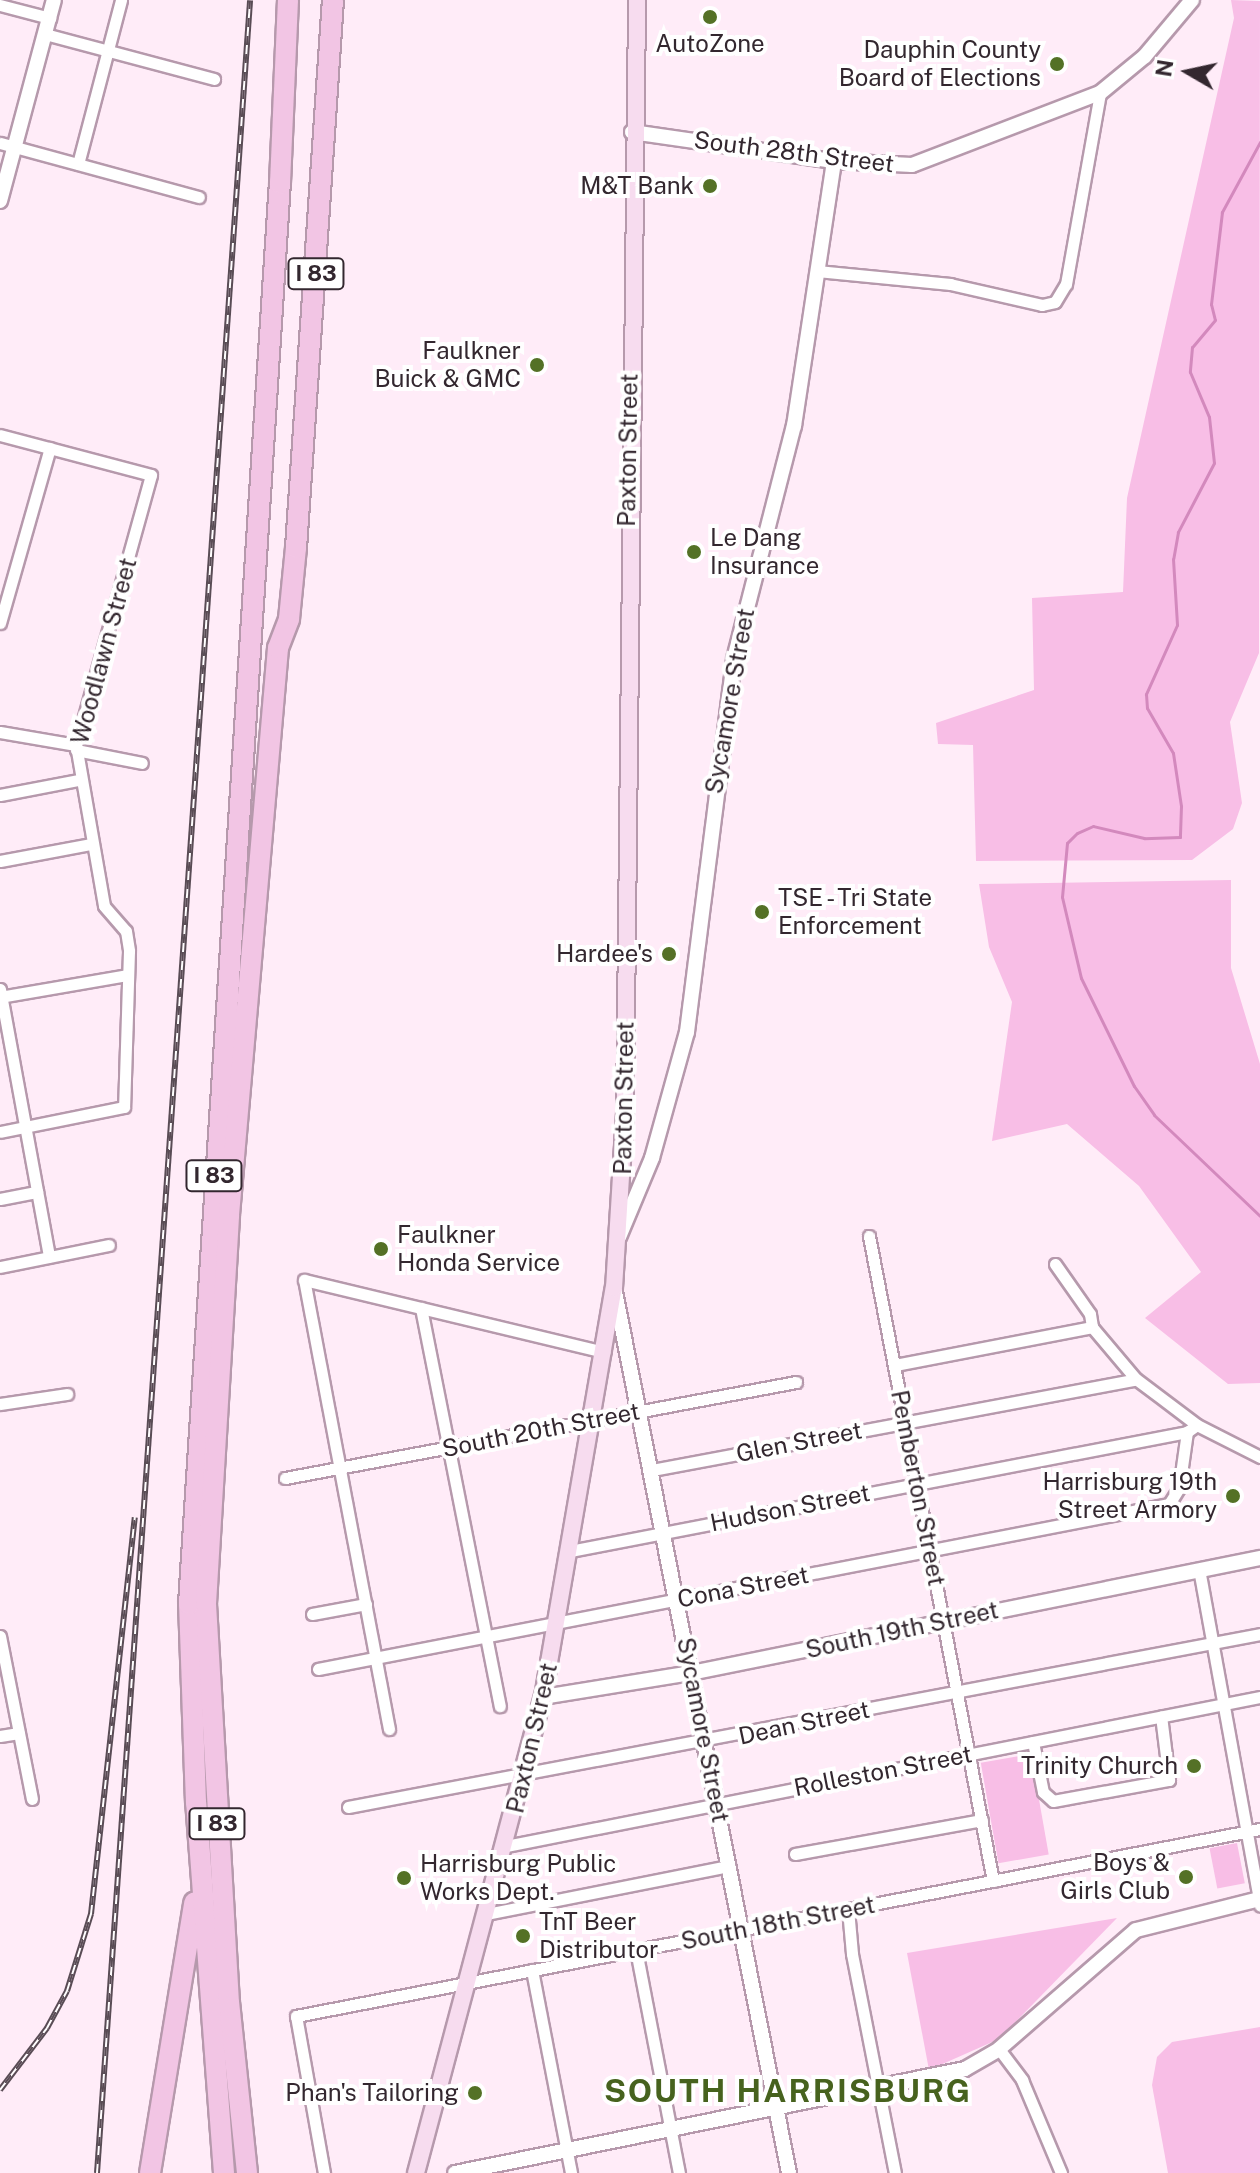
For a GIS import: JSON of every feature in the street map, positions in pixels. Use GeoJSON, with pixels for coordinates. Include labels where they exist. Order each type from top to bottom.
{"type":"FeatureCollection","features":[{"type":"Feature","properties":{"kind":"highway","name":"I 83"},"geometry":{"type":"LineString","coordinates":[[224,2173],[196,1803],[191,1537],[280,183],[288,0]]}},
{"type":"Feature","properties":{"kind":"highway","name":"I 83"},"geometry":{"type":"LineString","coordinates":[[247,2173],[229,2003],[206,1604],[229,1215],[278,648],[289,619],[296,548],[333,0]]}},
{"type":"Feature","properties":{"kind":"highway"},"geometry":{"type":"LineString","coordinates":[[152,2173],[156,2132],[191,1936],[196,1803]]}},
{"type":"Feature","properties":{"kind":"main road","name":"Paxton Street"},"geometry":{"type":"LineString","coordinates":[[416,2173],[506,1846],[543,1697],[614,1288],[625,1104],[632,132],[637,0]]}},
{"type":"Feature","properties":{"kind":"street"},"geometry":{"type":"LineString","coordinates":[[0,201],[54,0]]}},
{"type":"Feature","properties":{"kind":"street"},"geometry":{"type":"LineString","coordinates":[[78,164],[104,50],[121,0]]}},
{"type":"Feature","properties":{"kind":"street","name":"South 28th Street"},"geometry":{"type":"LineString","coordinates":[[632,132],[834,161],[894,166],[931,160],[1100,93],[1145,56],[1192,0]]}},
{"type":"Feature","properties":{"kind":"street"},"geometry":{"type":"LineString","coordinates":[[0,5],[50,18]]}},
{"type":"Feature","properties":{"kind":"street"},"geometry":{"type":"LineString","coordinates":[[45,34],[214,79]]}},
{"type":"Feature","properties":{"kind":"street"},"geometry":{"type":"LineString","coordinates":[[817,271],[950,284],[1042,305],[1055,302],[1066,284],[1100,93]]}},
{"type":"Feature","properties":{"kind":"street"},"geometry":{"type":"LineString","coordinates":[[0,143],[199,197]]}},
{"type":"Feature","properties":{"kind":"street","name":"Sycamore Street"},"geometry":{"type":"LineString","coordinates":[[619,1237],[652,1158],[681,1060],[734,659],[786,467],[834,161]]}},
{"type":"Feature","properties":{"kind":"street"},"geometry":{"type":"LineString","coordinates":[[0,435],[50,448],[0,623]]}},
{"type":"Feature","properties":{"kind":"street","name":"Woodlawn Street"},"geometry":{"type":"LineString","coordinates":[[25,1127],[124,1107],[126,931],[104,906],[78,780],[76,747],[151,475],[50,448]]}},
{"type":"Feature","properties":{"kind":"street"},"geometry":{"type":"LineString","coordinates":[[0,732],[142,763]]}},
{"type":"Feature","properties":{"kind":"street"},"geometry":{"type":"LineString","coordinates":[[0,795],[78,780]]}},
{"type":"Feature","properties":{"kind":"street"},"geometry":{"type":"LineString","coordinates":[[0,861],[91,844]]}},
{"type":"Feature","properties":{"kind":"street"},"geometry":{"type":"LineString","coordinates":[[49,1257],[25,1127],[6,1063],[0,994],[127,975]]}},
{"type":"Feature","properties":{"kind":"street"},"geometry":{"type":"LineString","coordinates":[[0,1132],[25,1127]]}},
{"type":"Feature","properties":{"kind":"street"},"geometry":{"type":"LineString","coordinates":[[0,1199],[37,1192]]}},
{"type":"Feature","properties":{"kind":"street","name":"Pemberton Street"},"geometry":{"type":"LineString","coordinates":[[869,1236],[993,1881]]}},
{"type":"Feature","properties":{"kind":"street"},"geometry":{"type":"LineString","coordinates":[[0,1267],[109,1245]]}},
{"type":"Feature","properties":{"kind":"street"},"geometry":{"type":"LineString","coordinates":[[1055,1264],[1090,1314],[1092,1327],[1136,1379],[1192,1428],[1260,1457]]}},
{"type":"Feature","properties":{"kind":"street"},"geometry":{"type":"LineString","coordinates":[[389,1729],[304,1280],[604,1352]]}},
{"type":"Feature","properties":{"kind":"street","name":"Sycamore Street"},"geometry":{"type":"LineString","coordinates":[[614,1288],[789,2173]]}},
{"type":"Feature","properties":{"kind":"street"},"geometry":{"type":"LineString","coordinates":[[421,1308],[500,1706]]}},
{"type":"Feature","properties":{"kind":"street"},"geometry":{"type":"LineString","coordinates":[[895,1365],[1092,1327]]}},
{"type":"Feature","properties":{"kind":"street","name":"Glen Street"},"geometry":{"type":"LineString","coordinates":[[652,1470],[1136,1379]]}},
{"type":"Feature","properties":{"kind":"street","name":"South 20th Street"},"geometry":{"type":"LineString","coordinates":[[285,1478],[796,1382]]}},
{"type":"Feature","properties":{"kind":"street"},"geometry":{"type":"LineString","coordinates":[[0,1404],[67,1394]]}},
{"type":"Feature","properties":{"kind":"street","name":"Hudson Street"},"geometry":{"type":"LineString","coordinates":[[570,1551],[1192,1428]]}},
{"type":"Feature","properties":{"kind":"street","name":"Cona Street"},"geometry":{"type":"LineString","coordinates":[[318,1669],[1169,1504],[1179,1488],[1192,1428]]}},
{"type":"Feature","properties":{"kind":"street","name":"South 19th Street"},"geometry":{"type":"LineString","coordinates":[[543,1697],[691,1673],[1260,1558]]}},
{"type":"Feature","properties":{"kind":"street"},"geometry":{"type":"LineString","coordinates":[[458,2173],[878,2090],[965,2069],[999,2049],[1136,1930],[1260,1901],[1199,1569]]}},
{"type":"Feature","properties":{"kind":"street"},"geometry":{"type":"LineString","coordinates":[[312,1614],[366,1604]]}},
{"type":"Feature","properties":{"kind":"street","name":"Dean Street"},"geometry":{"type":"LineString","coordinates":[[348,1807],[705,1743],[957,1691],[1260,1634]]}},
{"type":"Feature","properties":{"kind":"street"},"geometry":{"type":"LineString","coordinates":[[0,1636],[3,1669],[32,1799]]}},
{"type":"Feature","properties":{"kind":"street","name":"Rolleston Street"},"geometry":{"type":"LineString","coordinates":[[506,1846],[1260,1697]]}},
{"type":"Feature","properties":{"kind":"street"},"geometry":{"type":"LineString","coordinates":[[1033,1742],[1043,1792],[1053,1801],[1169,1780],[1161,1716]]}},
{"type":"Feature","properties":{"kind":"street"},"geometry":{"type":"LineString","coordinates":[[0,1736],[19,1733]]}},
{"type":"Feature","properties":{"kind":"street"},"geometry":{"type":"LineString","coordinates":[[795,1854],[982,1820]]}},
{"type":"Feature","properties":{"kind":"street","name":"South 18th Street"},"geometry":{"type":"LineString","coordinates":[[324,2173],[296,2016],[1260,1829]]}},
{"type":"Feature","properties":{"kind":"street"},"geometry":{"type":"LineString","coordinates":[[486,1914],[729,1866]]}},
{"type":"Feature","properties":{"kind":"street"},"geometry":{"type":"LineString","coordinates":[[848,1909],[895,2173]]}},
{"type":"Feature","properties":{"kind":"street"},"geometry":{"type":"LineString","coordinates":[[636,1950],[679,2173]]}},
{"type":"Feature","properties":{"kind":"street"},"geometry":{"type":"LineString","coordinates":[[532,1970],[571,2173]]}},
{"type":"Feature","properties":{"kind":"street"},"geometry":{"type":"LineString","coordinates":[[999,2049],[1022,2080],[1061,2173]]}},
{"type":"Feature","properties":{"kind":"shaded area"},"geometry":{"type":"Polygon","coordinates":[[[1231,0],[1260,1],[1259,653],[1230,722],[1242,803],[1233,829],[1192,860],[976,861],[973,745],[938,744],[936,723],[1034,690],[1032,598],[1123,592],[1127,498],[1234,18],[1231,0]]]}},
{"type":"Feature","properties":{"kind":"shaded area"},"geometry":{"type":"Polygon","coordinates":[[[1231,880],[1231,968],[1260,1064],[1260,1383],[1228,1384],[1145,1318],[1201,1272],[1139,1186],[1067,1124],[992,1141],[1012,1002],[989,947],[979,884],[1231,880]]]}},
{"type":"Feature","properties":{"kind":"shaded area"},"geometry":{"type":"Polygon","coordinates":[[[1031,1754],[1049,1854],[998,1863],[981,1763],[1031,1754]]]}},
{"type":"Feature","properties":{"kind":"shaded area"},"geometry":{"type":"Polygon","coordinates":[[[1237,1843],[1245,1883],[1217,1889],[1210,1848],[1237,1843]]]}},
{"type":"Feature","properties":{"kind":"shaded area"},"geometry":{"type":"Polygon","coordinates":[[[1117,1918],[999,2039],[929,2070],[907,1953],[1117,1918]]]}},
{"type":"Feature","properties":{"kind":"shaded area"},"geometry":{"type":"Polygon","coordinates":[[[1260,2027],[1260,2173],[1168,2173],[1152,2085],[1157,2057],[1172,2042],[1260,2027]]]}},
{"type":"Feature","properties":{"kind":"waterway"},"geometry":{"type":"LineString","coordinates":[[1260,142],[1222,212],[1211,304],[1215,320],[1192,347],[1190,372],[1209,417],[1214,463],[1178,532],[1173,559],[1177,625],[1146,694],[1147,708],[1173,753],[1181,806],[1180,837],[1144,838],[1093,826],[1077,833],[1067,843],[1062,897],[1081,978],[1134,1086],[1154,1115],[1260,1216]]}},
{"type":"Feature","properties":{"kind":"railway"},"geometry":{"type":"LineString","coordinates":[[97,2173],[250,0]]}},
{"type":"Feature","properties":{"kind":"railway"},"geometry":{"type":"LineString","coordinates":[[0,2090],[47,2028],[67,1991],[91,1914],[135,1517]]}},
{"type":"Feature","properties":{"kind":"place","name":"AutoZone"},"geometry":{"type":"Point","coordinates":[710,17]}},
{"type":"Feature","properties":{"kind":"place","name":"Dauphin County Board of Elections"},"geometry":{"type":"Point","coordinates":[1057,64]}},
{"type":"Feature","properties":{"kind":"place","name":"M&T Bank"},"geometry":{"type":"Point","coordinates":[710,186]}},
{"type":"Feature","properties":{"kind":"place","name":"Faulkner Buick & GMC"},"geometry":{"type":"Point","coordinates":[537,365]}},
{"type":"Feature","properties":{"kind":"place","name":"Le Dang Insurance"},"geometry":{"type":"Point","coordinates":[694,552]}},
{"type":"Feature","properties":{"kind":"place","name":"TSE - Tri State Enforcement"},"geometry":{"type":"Point","coordinates":[762,912]}},
{"type":"Feature","properties":{"kind":"place","name":"Hardee's"},"geometry":{"type":"Point","coordinates":[669,954]}},
{"type":"Feature","properties":{"kind":"place","name":"Faulkner Honda Service"},"geometry":{"type":"Point","coordinates":[381,1249]}},
{"type":"Feature","properties":{"kind":"place","name":"Harrisburg 19th Street Armory"},"geometry":{"type":"Point","coordinates":[1233,1496]}},
{"type":"Feature","properties":{"kind":"place","name":"Trinity Church"},"geometry":{"type":"Point","coordinates":[1194,1766]}},
{"type":"Feature","properties":{"kind":"place","name":"Boys & Girls Club"},"geometry":{"type":"Point","coordinates":[1186,1877]}},
{"type":"Feature","properties":{"kind":"place","name":"Harrisburg Public Works Dept."},"geometry":{"type":"Point","coordinates":[404,1878]}},
{"type":"Feature","properties":{"kind":"place","name":"TnT Beer Distributor"},"geometry":{"type":"Point","coordinates":[523,1936]}},
{"type":"Feature","properties":{"kind":"place","name":"Phan's Tailoring"},"geometry":{"type":"Point","coordinates":[475,2093]}},
{"type":"Feature","properties":{"kind":"district","name":"SOUTH HARRISBURG"},"geometry":{"type":"Point","coordinates":[788,2091]}}]}
